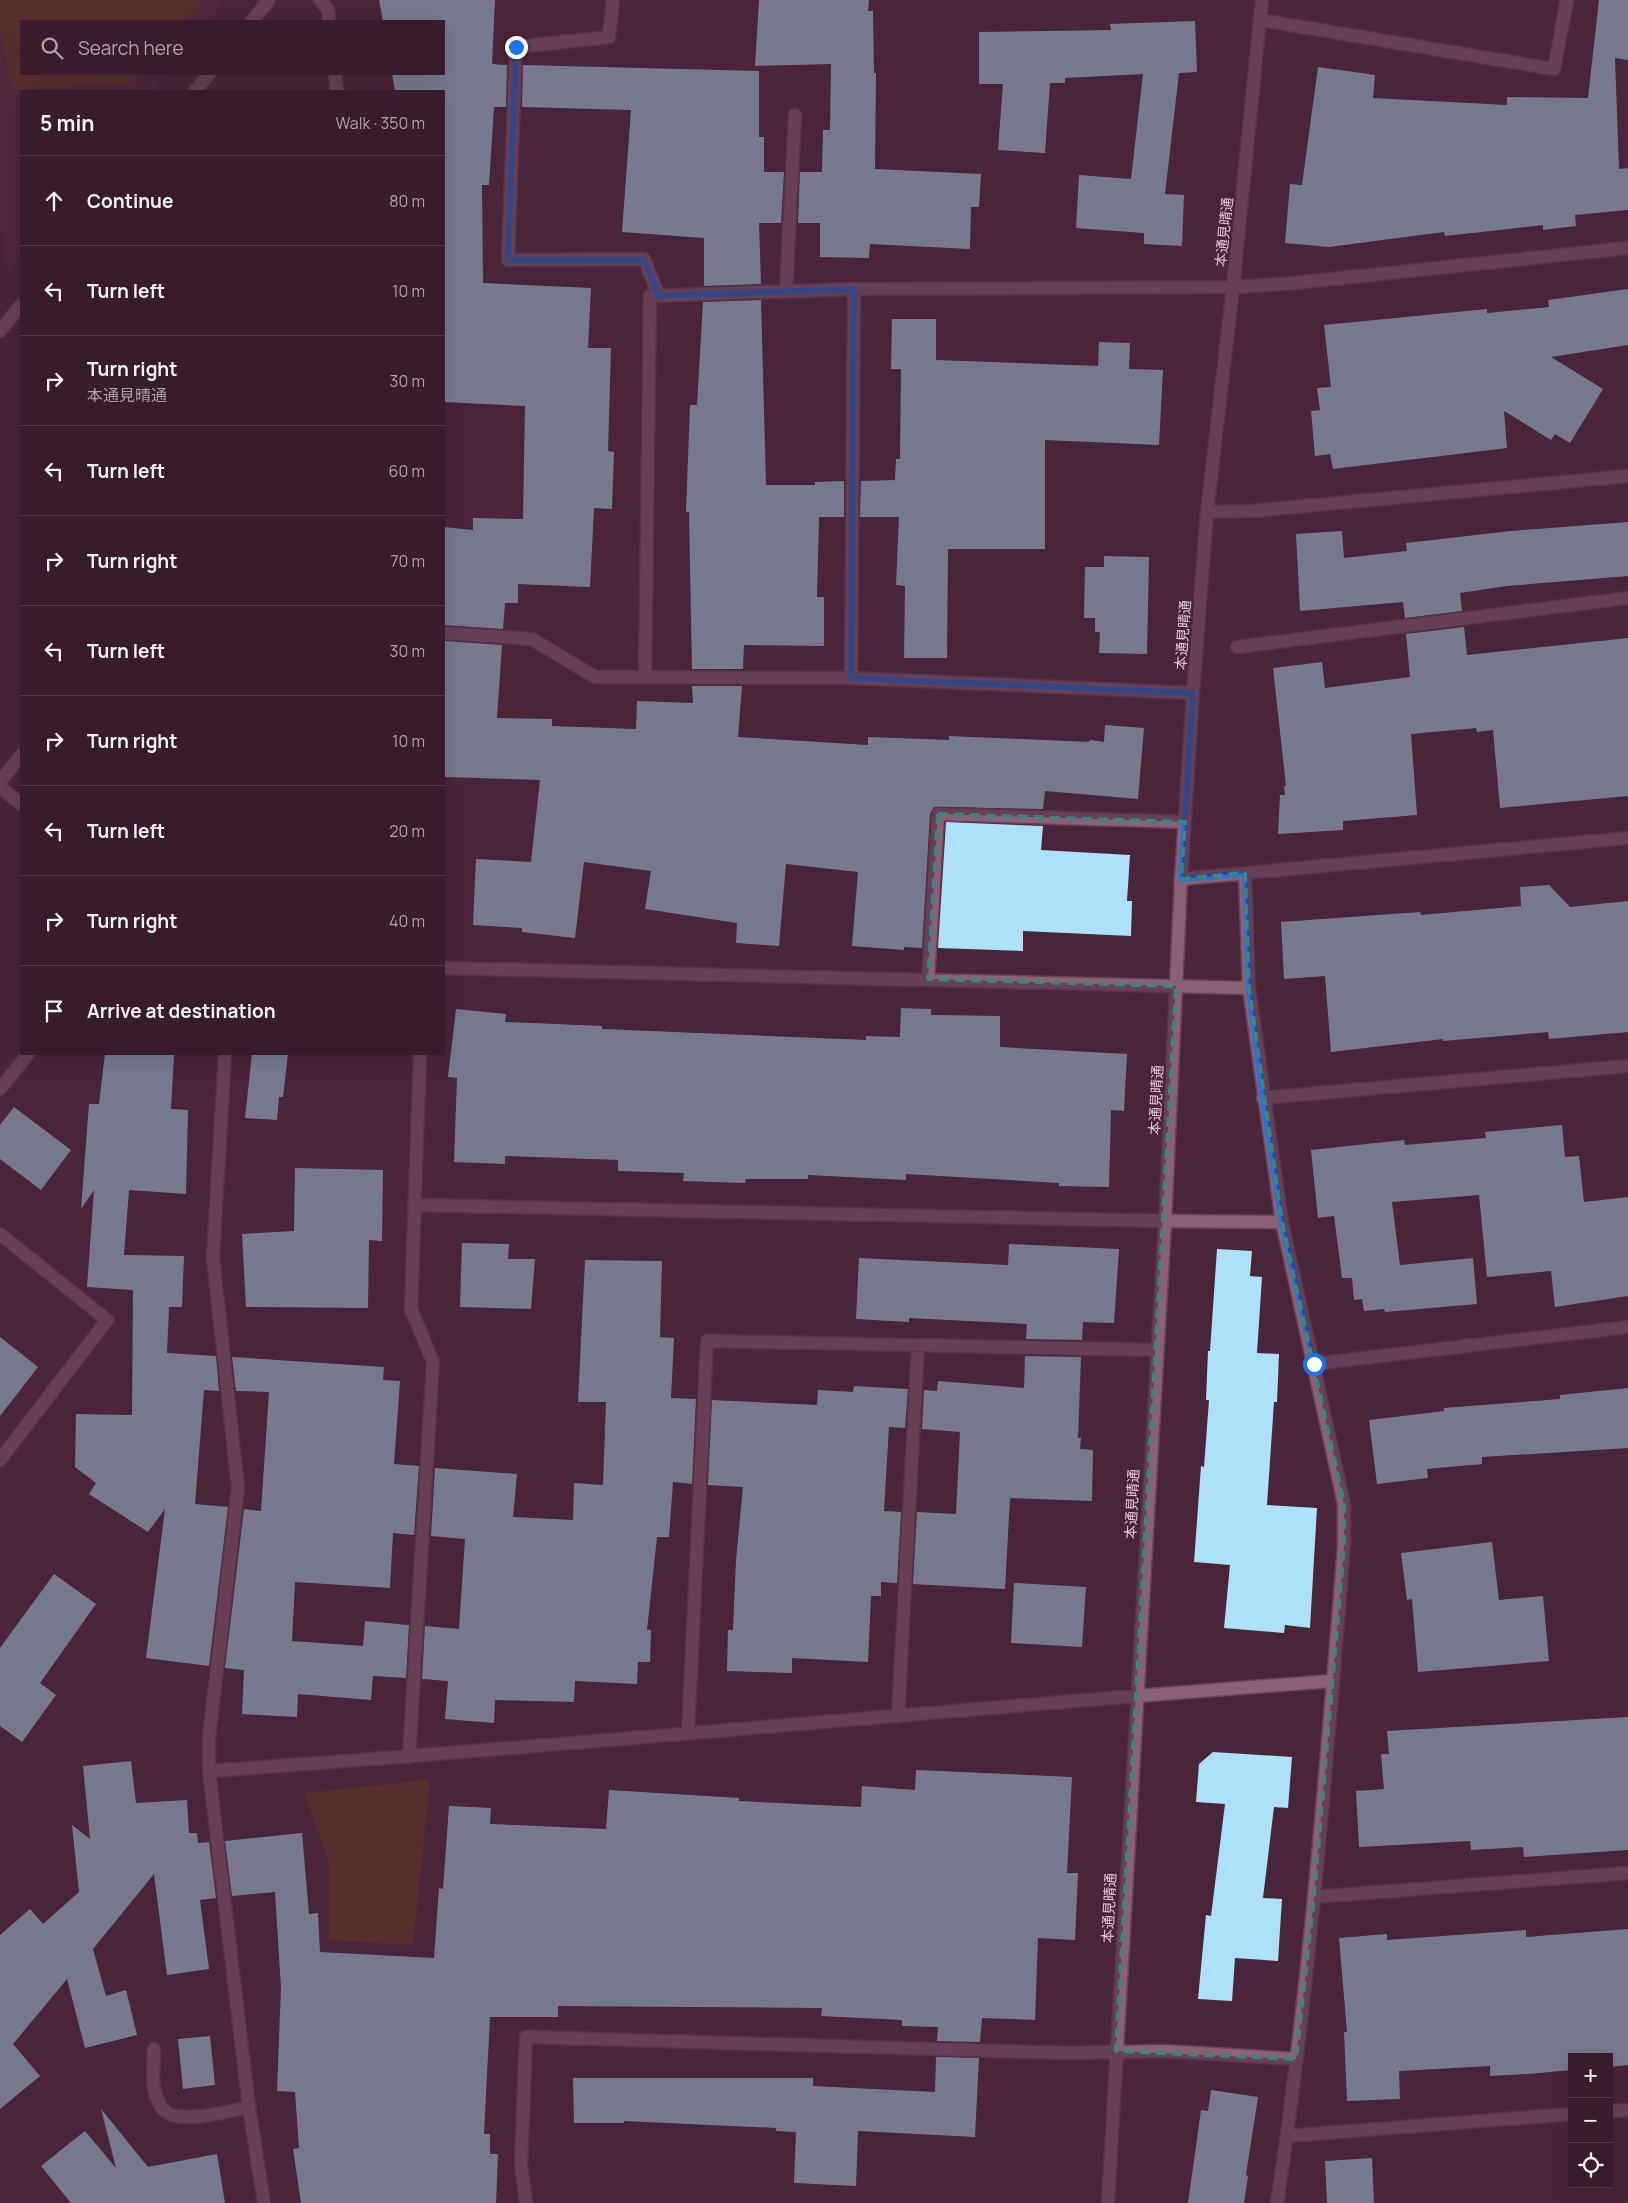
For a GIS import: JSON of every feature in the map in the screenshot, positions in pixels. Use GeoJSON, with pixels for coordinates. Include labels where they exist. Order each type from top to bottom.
{"type":"FeatureCollection","features":[{"type":"Feature","properties":{"kind":"street"},"geometry":{"type":"LineString","coordinates":[[253,20],[269,0]]}},
{"type":"Feature","properties":{"kind":"street"},"geometry":{"type":"LineString","coordinates":[[320,0],[328,10],[329,20]]}},
{"type":"Feature","properties":{"kind":"street"},"geometry":{"type":"LineString","coordinates":[[613,0],[609,37],[516,47],[508,260],[644,260],[659,296]]}},
{"type":"Feature","properties":{"kind":"street","name":"本通見晴通"},"geometry":{"type":"LineString","coordinates":[[1108,2203],[1156,1350],[1165,1221],[1181,879],[1193,693],[1207,512],[1233,287],[1262,0]]}},
{"type":"Feature","properties":{"kind":"street"},"geometry":{"type":"LineString","coordinates":[[1260,20],[1554,69],[1567,0]]}},
{"type":"Feature","properties":{"kind":"street"},"geometry":{"type":"LineString","coordinates":[[196,90],[208,75]]}},
{"type":"Feature","properties":{"kind":"street"},"geometry":{"type":"LineString","coordinates":[[335,75],[337,90]]}},
{"type":"Feature","properties":{"kind":"street"},"geometry":{"type":"LineString","coordinates":[[786,291],[795,115]]}},
{"type":"Feature","properties":{"kind":"street"},"geometry":{"type":"LineString","coordinates":[[645,677],[650,296],[854,289],[1233,287],[1284,284],[1628,248]]}},
{"type":"Feature","properties":{"kind":"street"},"geometry":{"type":"LineString","coordinates":[[851,678],[854,289]]}},
{"type":"Feature","properties":{"kind":"street"},"geometry":{"type":"LineString","coordinates":[[1,329],[20,306]]}},
{"type":"Feature","properties":{"kind":"street"},"geometry":{"type":"LineString","coordinates":[[1207,512],[1252,511],[1628,476]]}},
{"type":"Feature","properties":{"kind":"street"},"geometry":{"type":"LineString","coordinates":[[1237,647],[1628,598]]}},
{"type":"Feature","properties":{"kind":"street"},"geometry":{"type":"LineString","coordinates":[[445,633],[532,639],[595,676],[851,678],[1193,693]]}},
{"type":"Feature","properties":{"kind":"street"},"geometry":{"type":"LineString","coordinates":[[0,782],[20,756]]}},
{"type":"Feature","properties":{"kind":"street"},"geometry":{"type":"LineString","coordinates":[[0,787],[20,803]]}},
{"type":"Feature","properties":{"kind":"street"},"geometry":{"type":"LineString","coordinates":[[928,980],[938,814],[1185,822]]}},
{"type":"Feature","properties":{"kind":"street"},"geometry":{"type":"LineString","coordinates":[[1181,879],[1628,838]]}},
{"type":"Feature","properties":{"kind":"street"},"geometry":{"type":"LineString","coordinates":[[1245,873],[1249,988],[1282,1222],[1344,1504],[1344,1547],[1314,1897],[1287,2136],[1277,2203]]}},
{"type":"Feature","properties":{"kind":"street"},"geometry":{"type":"LineString","coordinates":[[445,968],[1249,988]]}},
{"type":"Feature","properties":{"kind":"street"},"geometry":{"type":"LineString","coordinates":[[0,1089],[27,1055]]}},
{"type":"Feature","properties":{"kind":"street"},"geometry":{"type":"LineString","coordinates":[[225,1055],[213,1257],[238,1488],[209,1736],[208,1771],[249,2107],[264,2203]]}},
{"type":"Feature","properties":{"kind":"street"},"geometry":{"type":"LineString","coordinates":[[409,1757],[433,1362],[411,1309],[420,1055]]}},
{"type":"Feature","properties":{"kind":"street"},"geometry":{"type":"LineString","coordinates":[[1263,1098],[1628,1066]]}},
{"type":"Feature","properties":{"kind":"street"},"geometry":{"type":"LineString","coordinates":[[414,1204],[1282,1222]]}},
{"type":"Feature","properties":{"kind":"street"},"geometry":{"type":"LineString","coordinates":[[0,1234],[107,1320],[0,1460]]}},
{"type":"Feature","properties":{"kind":"street"},"geometry":{"type":"LineString","coordinates":[[1314,1364],[1628,1327]]}},
{"type":"Feature","properties":{"kind":"street"},"geometry":{"type":"LineString","coordinates":[[688,1733],[707,1341],[1156,1350]]}},
{"type":"Feature","properties":{"kind":"street"},"geometry":{"type":"LineString","coordinates":[[898,1716],[918,1346]]}},
{"type":"Feature","properties":{"kind":"street"},"geometry":{"type":"LineString","coordinates":[[208,1771],[409,1757],[1136,1695],[1333,1681]]}},
{"type":"Feature","properties":{"kind":"street"},"geometry":{"type":"LineString","coordinates":[[1314,1897],[1628,1874]]}},
{"type":"Feature","properties":{"kind":"street"},"geometry":{"type":"LineString","coordinates":[[526,2203],[521,2164],[526,2037],[1071,2053],[1163,2050],[1296,2058]]}},
{"type":"Feature","properties":{"kind":"street"},"geometry":{"type":"LineString","coordinates":[[154,2049],[154,2088],[159,2103],[167,2112],[182,2116],[198,2116],[249,2107]]}},
{"type":"Feature","properties":{"kind":"street"},"geometry":{"type":"LineString","coordinates":[[1613,2111],[1628,2110]]}},
{"type":"Feature","properties":{"kind":"street"},"geometry":{"type":"LineString","coordinates":[[1287,2136],[1568,2114]]}},
{"type":"Feature","properties":{"kind":"highlighted area"},"geometry":{"type":"Polygon","coordinates":[[[938,814],[1185,822],[1181,879],[1245,873],[1249,988],[1282,1222],[1344,1504],[1344,1547],[1314,1897],[1296,2059],[1116,2051],[1176,986],[928,979],[938,814]]]}},
{"type":"Feature","properties":{"kind":"shaded area"},"geometry":{"type":"Polygon","coordinates":[[[0,0],[225,0],[209,20],[20,20],[20,75],[165,75],[153,90],[20,90],[20,255],[8,270],[0,223],[0,0]]]}},
{"type":"Feature","properties":{"kind":"shaded area"},"geometry":{"type":"Polygon","coordinates":[[[0,0],[202,0],[185,20],[20,20],[20,75],[138,75],[130,84],[11,90],[0,25],[0,0]]]}},
{"type":"Feature","properties":{"kind":"shaded area"},"geometry":{"type":"Polygon","coordinates":[[[430,1780],[413,1945],[329,1940],[329,1862],[304,1793],[430,1780]]]}},
{"type":"Feature","properties":{"kind":"building"},"geometry":{"type":"Polygon","coordinates":[[[379,0],[495,0],[492,64],[507,65],[506,107],[494,107],[489,185],[482,185],[483,283],[591,288],[588,348],[611,348],[608,451],[614,452],[612,509],[594,508],[590,587],[518,584],[518,603],[505,603],[503,629],[445,625],[445,527],[473,530],[473,518],[523,519],[525,406],[445,402],[445,90],[395,90],[392,75],[445,75],[445,20],[383,20],[379,0]]]}},
{"type":"Feature","properties":{"kind":"building"},"geometry":{"type":"Polygon","coordinates":[[[759,0],[869,0],[868,11],[873,11],[874,73],[876,73],[875,169],[981,174],[979,207],[971,207],[970,249],[870,244],[869,258],[820,257],[820,223],[798,223],[800,172],[822,172],[823,130],[830,130],[831,64],[755,66],[759,0]]]}},
{"type":"Feature","properties":{"kind":"building"},"geometry":{"type":"Polygon","coordinates":[[[1599,0],[1628,0],[1628,60],[1615,58],[1619,169],[1628,168],[1628,210],[1575,215],[1576,226],[1543,230],[1543,225],[1445,236],[1444,232],[1329,247],[1285,243],[1290,184],[1302,185],[1318,67],[1375,75],[1373,98],[1507,105],[1507,97],[1588,98],[1599,0]]]}},
{"type":"Feature","properties":{"kind":"building"},"geometry":{"type":"Polygon","coordinates":[[[1195,21],[1197,72],[1179,73],[1165,194],[1184,195],[1182,246],[1144,244],[1144,233],[1076,228],[1079,175],[1131,179],[1143,74],[1065,78],[1065,83],[1050,83],[1045,153],[998,150],[1003,84],[979,84],[979,32],[1111,30],[1110,24],[1195,21]]]}},
{"type":"Feature","properties":{"kind":"building"},"geometry":{"type":"Polygon","coordinates":[[[523,65],[759,71],[759,137],[764,137],[764,172],[784,172],[781,223],[759,223],[761,284],[704,286],[704,238],[622,232],[631,110],[522,107],[523,65]]]}},
{"type":"Feature","properties":{"kind":"building"},"geometry":{"type":"Polygon","coordinates":[[[1628,289],[1628,345],[1551,357],[1603,389],[1570,443],[1555,434],[1551,440],[1504,411],[1507,448],[1333,469],[1330,454],[1315,456],[1311,411],[1320,410],[1317,388],[1331,387],[1324,325],[1487,309],[1487,313],[1549,307],[1548,300],[1628,289]]]}},
{"type":"Feature","properties":{"kind":"building"},"geometry":{"type":"Polygon","coordinates":[[[761,300],[766,485],[815,485],[815,482],[844,481],[844,517],[819,517],[817,597],[824,597],[824,646],[744,645],[743,669],[692,669],[689,512],[686,512],[690,405],[697,405],[703,302],[761,300]]]}},
{"type":"Feature","properties":{"kind":"building"},"geometry":{"type":"Polygon","coordinates":[[[892,319],[936,319],[936,360],[1098,366],[1099,342],[1130,343],[1129,369],[1163,370],[1159,445],[1045,440],[1045,549],[948,549],[947,658],[904,658],[905,586],[896,585],[899,517],[860,517],[861,481],[895,480],[896,459],[900,459],[901,369],[891,369],[892,319]]]}},
{"type":"Feature","properties":{"kind":"building"},"geometry":{"type":"Polygon","coordinates":[[[1628,522],[1628,576],[1507,586],[1460,593],[1462,611],[1405,618],[1403,602],[1300,611],[1296,534],[1342,531],[1344,558],[1407,551],[1406,543],[1511,531],[1628,522]]]}},
{"type":"Feature","properties":{"kind":"building"},"geometry":{"type":"Polygon","coordinates":[[[1104,556],[1149,557],[1147,654],[1099,653],[1100,632],[1095,632],[1095,618],[1084,618],[1085,567],[1104,567],[1104,556]]]}},
{"type":"Feature","properties":{"kind":"building"},"geometry":{"type":"Polygon","coordinates":[[[1464,627],[1467,655],[1628,638],[1628,796],[1500,808],[1493,730],[1477,732],[1476,728],[1411,734],[1417,815],[1343,821],[1343,830],[1278,834],[1280,795],[1285,795],[1284,786],[1286,786],[1273,668],[1322,662],[1325,688],[1410,677],[1406,634],[1464,627]]]}},
{"type":"Feature","properties":{"kind":"building"},"geometry":{"type":"Polygon","coordinates":[[[445,641],[502,645],[497,718],[552,719],[552,726],[636,729],[637,701],[693,703],[692,686],[742,686],[738,737],[868,745],[868,737],[949,740],[949,736],[1104,742],[1105,725],[1144,728],[1138,799],[1045,791],[1043,809],[934,807],[930,814],[922,948],[904,947],[904,950],[852,946],[858,872],[786,864],[779,946],[736,943],[737,923],[645,909],[651,871],[584,862],[575,938],[522,932],[522,928],[473,925],[476,859],[531,862],[540,780],[445,777],[445,641]]]}},
{"type":"Feature","properties":{"kind":"building"},"geometry":{"type":"Polygon","coordinates":[[[946,822],[1043,826],[1041,850],[1130,855],[1127,901],[1132,901],[1131,936],[1023,931],[1023,951],[938,948],[946,822]]]}},
{"type":"Feature","properties":{"kind":"building"},"geometry":{"type":"Polygon","coordinates":[[[1549,885],[1570,907],[1628,901],[1628,1032],[1549,1039],[1548,1032],[1443,1041],[1443,1039],[1331,1052],[1325,976],[1284,979],[1281,922],[1420,912],[1421,915],[1521,906],[1520,887],[1549,885]]]}},
{"type":"Feature","properties":{"kind":"building"},"geometry":{"type":"Polygon","coordinates":[[[901,1008],[931,1009],[931,1015],[1000,1016],[1000,1047],[1127,1054],[1124,1111],[1111,1110],[1109,1187],[1059,1186],[1059,1183],[906,1174],[906,1180],[808,1175],[808,1179],[746,1179],[745,1183],[683,1181],[684,1173],[618,1171],[618,1160],[505,1156],[505,1164],[454,1162],[457,1078],[448,1077],[456,1009],[506,1014],[505,1022],[602,1026],[602,1029],[866,1040],[866,1036],[900,1037],[901,1008]]]}},
{"type":"Feature","properties":{"kind":"building"},"geometry":{"type":"Polygon","coordinates":[[[105,1055],[174,1055],[171,1109],[188,1110],[186,1194],[129,1190],[124,1255],[184,1256],[182,1307],[169,1307],[167,1353],[216,1356],[219,1391],[204,1390],[195,1504],[228,1507],[209,1666],[146,1658],[165,1509],[148,1532],[89,1494],[96,1483],[75,1467],[76,1414],[132,1415],[133,1290],[87,1287],[94,1190],[81,1209],[89,1104],[99,1104],[105,1055]]]}},
{"type":"Feature","properties":{"kind":"building"},"geometry":{"type":"Polygon","coordinates":[[[252,1055],[288,1055],[283,1097],[279,1097],[277,1120],[245,1118],[252,1055]]]}},
{"type":"Feature","properties":{"kind":"building"},"geometry":{"type":"Polygon","coordinates":[[[14,1107],[71,1150],[41,1190],[0,1159],[0,1125],[14,1107]]]}},
{"type":"Feature","properties":{"kind":"building"},"geometry":{"type":"Polygon","coordinates":[[[1562,1125],[1565,1157],[1579,1156],[1584,1202],[1628,1197],[1628,1296],[1555,1307],[1551,1271],[1487,1277],[1479,1195],[1392,1202],[1400,1265],[1473,1258],[1477,1304],[1385,1312],[1384,1309],[1364,1311],[1362,1299],[1354,1300],[1352,1278],[1342,1278],[1334,1216],[1318,1218],[1311,1150],[1404,1140],[1405,1145],[1486,1138],[1485,1132],[1562,1125]]]}},
{"type":"Feature","properties":{"kind":"building"},"geometry":{"type":"Polygon","coordinates":[[[295,1168],[383,1170],[382,1241],[369,1240],[368,1308],[246,1307],[242,1234],[294,1231],[295,1168]]]}},
{"type":"Feature","properties":{"kind":"building"},"geometry":{"type":"Polygon","coordinates":[[[462,1243],[509,1244],[508,1259],[535,1259],[531,1309],[460,1307],[462,1243]]]}},
{"type":"Feature","properties":{"kind":"building"},"geometry":{"type":"Polygon","coordinates":[[[1009,1244],[1119,1249],[1114,1323],[1083,1322],[1082,1340],[1026,1339],[1027,1324],[909,1318],[909,1322],[856,1319],[859,1258],[1008,1265],[1009,1244]]]}},
{"type":"Feature","properties":{"kind":"building"},"geometry":{"type":"Polygon","coordinates":[[[1217,1249],[1252,1251],[1250,1276],[1262,1277],[1257,1353],[1279,1354],[1277,1402],[1274,1402],[1267,1505],[1317,1508],[1310,1628],[1285,1625],[1284,1633],[1224,1628],[1230,1565],[1194,1562],[1201,1466],[1204,1467],[1209,1400],[1206,1400],[1208,1351],[1210,1351],[1217,1249]]]}},
{"type":"Feature","properties":{"kind":"building"},"geometry":{"type":"Polygon","coordinates":[[[585,1260],[662,1261],[660,1337],[674,1338],[671,1398],[696,1399],[692,1484],[673,1482],[669,1537],[657,1537],[647,1630],[651,1630],[650,1662],[638,1662],[637,1684],[575,1681],[574,1702],[495,1700],[494,1723],[445,1719],[448,1681],[422,1679],[425,1626],[459,1629],[465,1539],[431,1536],[435,1468],[517,1474],[513,1517],[573,1520],[574,1483],[603,1485],[606,1402],[578,1402],[585,1260]]]}},
{"type":"Feature","properties":{"kind":"building"},"geometry":{"type":"Polygon","coordinates":[[[0,1337],[38,1367],[0,1416],[0,1337]]]}},
{"type":"Feature","properties":{"kind":"building"},"geometry":{"type":"Polygon","coordinates":[[[1025,1356],[1081,1357],[1078,1438],[1081,1438],[1080,1449],[1093,1450],[1092,1501],[1010,1498],[1005,1589],[913,1584],[917,1512],[956,1514],[960,1432],[922,1429],[924,1390],[937,1391],[938,1381],[1024,1388],[1025,1356]]]}},
{"type":"Feature","properties":{"kind":"building"},"geometry":{"type":"Polygon","coordinates":[[[232,1357],[384,1367],[383,1380],[400,1381],[394,1464],[419,1466],[414,1535],[393,1533],[390,1588],[295,1582],[292,1641],[363,1646],[365,1621],[409,1625],[406,1678],[373,1676],[371,1700],[298,1694],[297,1717],[242,1714],[244,1670],[225,1668],[244,1509],[261,1511],[269,1392],[236,1391],[232,1357]]]}},
{"type":"Feature","properties":{"kind":"building"},"geometry":{"type":"Polygon","coordinates":[[[854,1386],[908,1389],[905,1428],[889,1427],[884,1511],[901,1512],[897,1583],[881,1582],[881,1596],[871,1596],[868,1662],[792,1658],[792,1673],[727,1671],[728,1630],[733,1630],[736,1560],[743,1487],[708,1485],[712,1400],[817,1405],[818,1390],[853,1392],[854,1386]]]}},
{"type":"Feature","properties":{"kind":"building"},"geometry":{"type":"Polygon","coordinates":[[[1628,1388],[1628,1448],[1482,1457],[1482,1464],[1427,1469],[1428,1478],[1377,1484],[1369,1420],[1444,1411],[1444,1408],[1560,1399],[1560,1395],[1628,1388]]]}},
{"type":"Feature","properties":{"kind":"building"},"geometry":{"type":"Polygon","coordinates":[[[1492,1542],[1499,1600],[1543,1596],[1549,1661],[1418,1672],[1412,1599],[1407,1600],[1401,1553],[1492,1542]]]}},
{"type":"Feature","properties":{"kind":"building"},"geometry":{"type":"Polygon","coordinates":[[[54,1574],[96,1604],[40,1683],[56,1695],[22,1742],[0,1726],[0,1648],[54,1574]]]}},
{"type":"Feature","properties":{"kind":"building"},"geometry":{"type":"Polygon","coordinates":[[[1014,1583],[1086,1587],[1082,1647],[1011,1643],[1014,1583]]]}},
{"type":"Feature","properties":{"kind":"building"},"geometry":{"type":"Polygon","coordinates":[[[1628,1717],[1628,1850],[1524,1857],[1523,1847],[1471,1850],[1470,1841],[1359,1847],[1356,1791],[1384,1789],[1381,1754],[1389,1754],[1387,1731],[1628,1717]]]}},
{"type":"Feature","properties":{"kind":"building"},"geometry":{"type":"Polygon","coordinates":[[[1213,1752],[1292,1757],[1288,1808],[1274,1807],[1263,1898],[1282,1899],[1278,1961],[1235,1958],[1232,2001],[1198,1999],[1206,1915],[1211,1916],[1225,1804],[1196,1802],[1199,1764],[1213,1752]]]}},
{"type":"Feature","properties":{"kind":"building"},"geometry":{"type":"Polygon","coordinates":[[[131,1761],[136,1803],[187,1800],[189,1833],[197,1833],[198,1843],[209,1842],[216,1898],[200,1900],[209,1969],[167,1975],[154,1874],[93,1949],[106,1996],[126,1990],[137,2035],[85,2048],[67,1979],[13,2044],[40,2076],[0,2109],[0,1935],[30,1909],[43,1924],[79,1892],[72,1825],[90,1839],[83,1766],[131,1761]]]}},
{"type":"Feature","properties":{"kind":"building"},"geometry":{"type":"Polygon","coordinates":[[[916,1770],[1072,1777],[1067,1873],[1078,1873],[1075,1940],[1038,1938],[1035,2020],[982,2018],[980,2042],[937,2041],[938,2027],[902,2026],[902,2020],[821,2016],[822,2008],[558,2006],[558,2017],[490,2017],[484,2134],[490,2134],[490,2154],[498,2154],[496,2203],[301,2203],[293,2149],[299,2148],[295,2092],[277,2091],[281,1988],[275,1892],[232,1896],[225,1841],[302,1833],[309,1914],[318,1913],[320,1952],[434,1958],[439,1888],[443,1889],[449,1806],[491,1808],[490,1824],[606,1829],[609,1790],[739,1798],[739,1801],[861,1807],[862,1786],[915,1790],[916,1770]]]}},
{"type":"Feature","properties":{"kind":"building"},"geometry":{"type":"Polygon","coordinates":[[[1628,1929],[1628,2065],[1613,2067],[1613,2053],[1568,2053],[1568,2070],[1490,2076],[1490,2066],[1399,2071],[1400,2099],[1347,2101],[1344,2032],[1347,2032],[1339,1938],[1387,1934],[1387,1940],[1526,1930],[1526,1937],[1628,1929]]]}},
{"type":"Feature","properties":{"kind":"building"},"geometry":{"type":"Polygon","coordinates":[[[210,2036],[215,2085],[183,2089],[178,2039],[210,2036]]]}},
{"type":"Feature","properties":{"kind":"building"},"geometry":{"type":"Polygon","coordinates":[[[936,2057],[979,2058],[975,2137],[858,2131],[856,2186],[794,2183],[796,2132],[776,2131],[776,2128],[624,2121],[624,2123],[574,2123],[573,2078],[813,2078],[813,2086],[935,2092],[936,2057]]]}},
{"type":"Feature","properties":{"kind":"building"},"geometry":{"type":"Polygon","coordinates":[[[1211,2090],[1258,2097],[1246,2175],[1248,2176],[1244,2203],[1188,2203],[1201,2110],[1208,2111],[1211,2090]]]}},
{"type":"Feature","properties":{"kind":"building"},"geometry":{"type":"Polygon","coordinates":[[[101,2109],[148,2167],[217,2154],[225,2203],[71,2203],[41,2166],[85,2131],[116,2168],[101,2109]]]}},
{"type":"Feature","properties":{"kind":"building"},"geometry":{"type":"Polygon","coordinates":[[[1372,2158],[1374,2203],[1327,2203],[1325,2161],[1372,2158]]]}},
{"type":"Feature","properties":{"kind":"route"},"geometry":{"type":"LineString","coordinates":[[516,47],[508,260],[644,260],[659,296],[854,289],[851,678],[1193,693],[1181,879],[1245,873],[1249,988],[1263,1098],[1282,1222],[1314,1364]]}}]}
